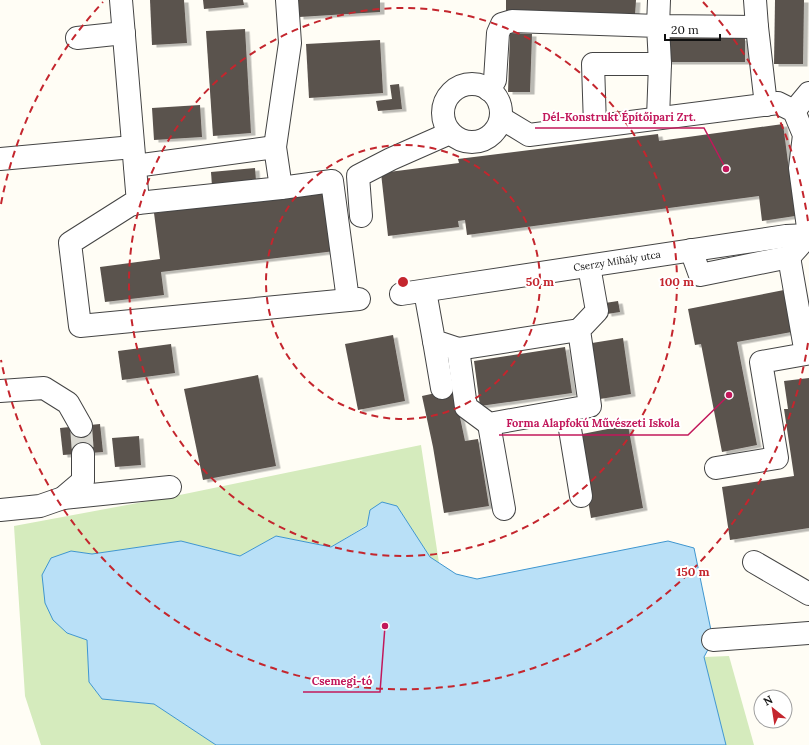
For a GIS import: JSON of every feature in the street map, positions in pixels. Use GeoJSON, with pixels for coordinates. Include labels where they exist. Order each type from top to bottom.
{"type":"FeatureCollection","features":[{"type":"Feature","properties":{"kind":"street"},"geometry":{"type":"LineString","coordinates":[[121,0],[138,202]]}},
{"type":"Feature","properties":{"kind":"street"},"geometry":{"type":"LineString","coordinates":[[281,188],[275,147],[290,43],[287,0]]}},
{"type":"Feature","properties":{"kind":"street"},"geometry":{"type":"LineString","coordinates":[[658,118],[660,64],[658,26],[659,0]]}},
{"type":"Feature","properties":{"kind":"street"},"geometry":{"type":"LineString","coordinates":[[755,0],[766,104]]}},
{"type":"Feature","properties":{"kind":"street"},"geometry":{"type":"LineString","coordinates":[[489,90],[495,80],[498,33],[502,24],[512,21],[658,26],[757,27]]}},
{"type":"Feature","properties":{"kind":"street"},"geometry":{"type":"LineString","coordinates":[[77,38],[124,33]]}},
{"type":"Feature","properties":{"kind":"street"},"geometry":{"type":"LineString","coordinates":[[595,126],[592,64],[660,64]]}},
{"type":"Feature","properties":{"kind":"street"},"geometry":{"type":"LineString","coordinates":[[469,84],[480,86],[489,90],[497,98],[501,108],[501,118],[497,128],[490,136],[480,141],[469,142],[459,139],[450,133],[445,124],[443,114],[445,103],[451,94],[459,87],[469,84]]}},
{"type":"Feature","properties":{"kind":"street"},"geometry":{"type":"LineString","coordinates":[[794,111],[809,93]]}},
{"type":"Feature","properties":{"kind":"street"},"geometry":{"type":"LineString","coordinates":[[501,118],[529,135],[766,104],[778,103],[794,111],[804,135],[800,168],[806,189],[809,235],[789,257],[700,275],[691,250]]}},
{"type":"Feature","properties":{"kind":"street"},"geometry":{"type":"LineString","coordinates":[[361,216],[358,176],[391,159],[450,133]]}},
{"type":"Feature","properties":{"kind":"street"},"geometry":{"type":"LineString","coordinates":[[0,159],[134,157],[275,147]]}},
{"type":"Feature","properties":{"kind":"street"},"geometry":{"type":"LineString","coordinates":[[332,181],[353,299],[80,326],[70,243],[138,202],[281,188],[332,181]]}},
{"type":"Feature","properties":{"kind":"street","name":"Cserzy Mihály utca"},"geometry":{"type":"LineString","coordinates":[[401,294],[786,236],[809,235]]}},
{"type":"Feature","properties":{"kind":"street"},"geometry":{"type":"LineString","coordinates":[[716,468],[777,458],[761,362],[806,354],[789,257]]}},
{"type":"Feature","properties":{"kind":"street"},"geometry":{"type":"LineString","coordinates":[[434,341],[458,349],[579,330],[597,311],[589,266]]}},
{"type":"Feature","properties":{"kind":"street"},"geometry":{"type":"LineString","coordinates":[[425,290],[442,388]]}},
{"type":"Feature","properties":{"kind":"street"},"geometry":{"type":"LineString","coordinates":[[489,424],[590,406],[579,330]]}},
{"type":"Feature","properties":{"kind":"street"},"geometry":{"type":"LineString","coordinates":[[458,349],[466,407],[489,424],[504,509]]}},
{"type":"Feature","properties":{"kind":"street"},"geometry":{"type":"LineString","coordinates":[[0,391],[44,388],[68,403],[81,426]]}},
{"type":"Feature","properties":{"kind":"street"},"geometry":{"type":"LineString","coordinates":[[567,411],[581,496]]}},
{"type":"Feature","properties":{"kind":"street"},"geometry":{"type":"LineString","coordinates":[[63,498],[83,481],[83,454]]}},
{"type":"Feature","properties":{"kind":"street"},"geometry":{"type":"LineString","coordinates":[[0,510],[40,506],[63,498],[170,487]]}},
{"type":"Feature","properties":{"kind":"street"},"geometry":{"type":"LineString","coordinates":[[754,562],[809,594]]}},
{"type":"Feature","properties":{"kind":"street"},"geometry":{"type":"LineString","coordinates":[[713,640],[809,633]]}},
{"type":"Feature","properties":{"kind":"green space"},"geometry":{"type":"Polygon","coordinates":[[[421,445],[439,563],[430,557],[397,506],[370,510],[367,525],[331,547],[276,536],[240,556],[181,541],[92,554],[71,551],[67,633],[87,640],[89,682],[102,699],[154,704],[216,745],[41,745],[25,696],[14,526],[170,497],[421,445]]]}},
{"type":"Feature","properties":{"kind":"green space"},"geometry":{"type":"Polygon","coordinates":[[[729,656],[754,745],[726,745],[704,657],[729,656]]]}},
{"type":"Feature","properties":{"kind":"water"},"geometry":{"type":"Polygon","coordinates":[[[382,502],[397,506],[430,557],[456,574],[477,579],[668,541],[694,548],[713,640],[704,657],[726,745],[216,745],[154,704],[102,699],[89,682],[87,640],[67,633],[53,620],[45,603],[42,575],[51,558],[71,551],[92,554],[181,541],[240,556],[276,536],[331,547],[367,526],[370,510],[382,502]]]}},
{"type":"Feature","properties":{"kind":"building"},"geometry":{"type":"Polygon","coordinates":[[[150,0],[184,0],[187,43],[152,45],[150,0]]]}},
{"type":"Feature","properties":{"kind":"building"},"geometry":{"type":"Polygon","coordinates":[[[203,0],[243,0],[244,5],[204,9],[203,0]]]}},
{"type":"Feature","properties":{"kind":"building"},"geometry":{"type":"Polygon","coordinates":[[[298,0],[380,0],[380,12],[299,17],[298,0]]]}},
{"type":"Feature","properties":{"kind":"building"},"geometry":{"type":"Polygon","coordinates":[[[506,0],[636,0],[635,15],[506,12],[506,0]]]}},
{"type":"Feature","properties":{"kind":"building"},"geometry":{"type":"Polygon","coordinates":[[[775,0],[804,0],[803,64],[774,64],[775,0]]]}},
{"type":"Feature","properties":{"kind":"building"},"geometry":{"type":"Polygon","coordinates":[[[245,29],[251,133],[213,136],[206,31],[245,29]]]}},
{"type":"Feature","properties":{"kind":"building"},"geometry":{"type":"Polygon","coordinates":[[[510,33],[532,34],[530,92],[508,92],[510,33]]]}},
{"type":"Feature","properties":{"kind":"building"},"geometry":{"type":"Polygon","coordinates":[[[666,38],[745,38],[745,62],[666,62],[666,38]]]}},
{"type":"Feature","properties":{"kind":"building"},"geometry":{"type":"Polygon","coordinates":[[[380,40],[383,93],[309,98],[306,44],[380,40]]]}},
{"type":"Feature","properties":{"kind":"building"},"geometry":{"type":"Polygon","coordinates":[[[399,84],[402,109],[378,111],[376,101],[392,99],[390,85],[399,84]]]}},
{"type":"Feature","properties":{"kind":"building"},"geometry":{"type":"Polygon","coordinates":[[[200,105],[202,137],[154,140],[152,108],[200,105]]]}},
{"type":"Feature","properties":{"kind":"building"},"geometry":{"type":"Polygon","coordinates":[[[783,124],[795,216],[762,221],[759,196],[467,235],[465,220],[458,221],[459,227],[388,236],[381,173],[459,163],[458,159],[658,134],[659,141],[783,124]]]}},
{"type":"Feature","properties":{"kind":"building"},"geometry":{"type":"Polygon","coordinates":[[[255,168],[256,181],[212,186],[211,172],[255,168]]]}},
{"type":"Feature","properties":{"kind":"building"},"geometry":{"type":"Polygon","coordinates":[[[328,192],[335,251],[161,272],[164,295],[105,302],[100,267],[160,259],[154,213],[328,192]]]}},
{"type":"Feature","properties":{"kind":"building"},"geometry":{"type":"Polygon","coordinates":[[[789,289],[797,331],[737,342],[757,445],[722,452],[701,344],[695,345],[688,309],[789,289]]]}},
{"type":"Feature","properties":{"kind":"building"},"geometry":{"type":"Polygon","coordinates":[[[618,301],[620,312],[607,314],[605,303],[618,301]]]}},
{"type":"Feature","properties":{"kind":"building"},"geometry":{"type":"Polygon","coordinates":[[[393,335],[405,401],[358,410],[345,344],[393,335]]]}},
{"type":"Feature","properties":{"kind":"building"},"geometry":{"type":"Polygon","coordinates":[[[623,338],[631,394],[600,399],[592,343],[623,338]]]}},
{"type":"Feature","properties":{"kind":"building"},"geometry":{"type":"Polygon","coordinates":[[[171,344],[175,373],[122,380],[118,351],[171,344]]]}},
{"type":"Feature","properties":{"kind":"building"},"geometry":{"type":"Polygon","coordinates":[[[565,347],[572,393],[480,406],[474,361],[565,347]]]}},
{"type":"Feature","properties":{"kind":"building"},"geometry":{"type":"Polygon","coordinates":[[[258,375],[276,466],[203,480],[184,389],[258,375]]]}},
{"type":"Feature","properties":{"kind":"building"},"geometry":{"type":"Polygon","coordinates":[[[809,378],[809,528],[730,540],[722,487],[794,476],[784,409],[788,409],[784,381],[809,378]]]}},
{"type":"Feature","properties":{"kind":"building"},"geometry":{"type":"Polygon","coordinates":[[[454,389],[465,441],[478,439],[489,506],[444,513],[433,447],[422,396],[454,389]]]}},
{"type":"Feature","properties":{"kind":"building"},"geometry":{"type":"Polygon","coordinates":[[[100,424],[103,452],[63,455],[60,428],[100,424]]]}},
{"type":"Feature","properties":{"kind":"building"},"geometry":{"type":"Polygon","coordinates":[[[628,425],[643,508],[591,518],[577,435],[628,425]]]}},
{"type":"Feature","properties":{"kind":"building"},"geometry":{"type":"Polygon","coordinates":[[[139,436],[141,465],[115,467],[112,438],[139,436]]]}},
{"type":"Feature","properties":{"kind":"tunnel"},"geometry":{"type":"LineString","coordinates":[[81,426],[83,454]]}},
{"type":"Feature","properties":{"kind":"place","name":"Dél-Konstrukt Építőipari Zrt."},"geometry":{"type":"Point","coordinates":[726,169]}},
{"type":"Feature","properties":{"kind":"place","name":"Forma Alapfokú Művészeti Iskola"},"geometry":{"type":"Point","coordinates":[729,395]}},
{"type":"Feature","properties":{"kind":"place","name":"Csemegi-tó"},"geometry":{"type":"Point","coordinates":[385,626]}}]}
